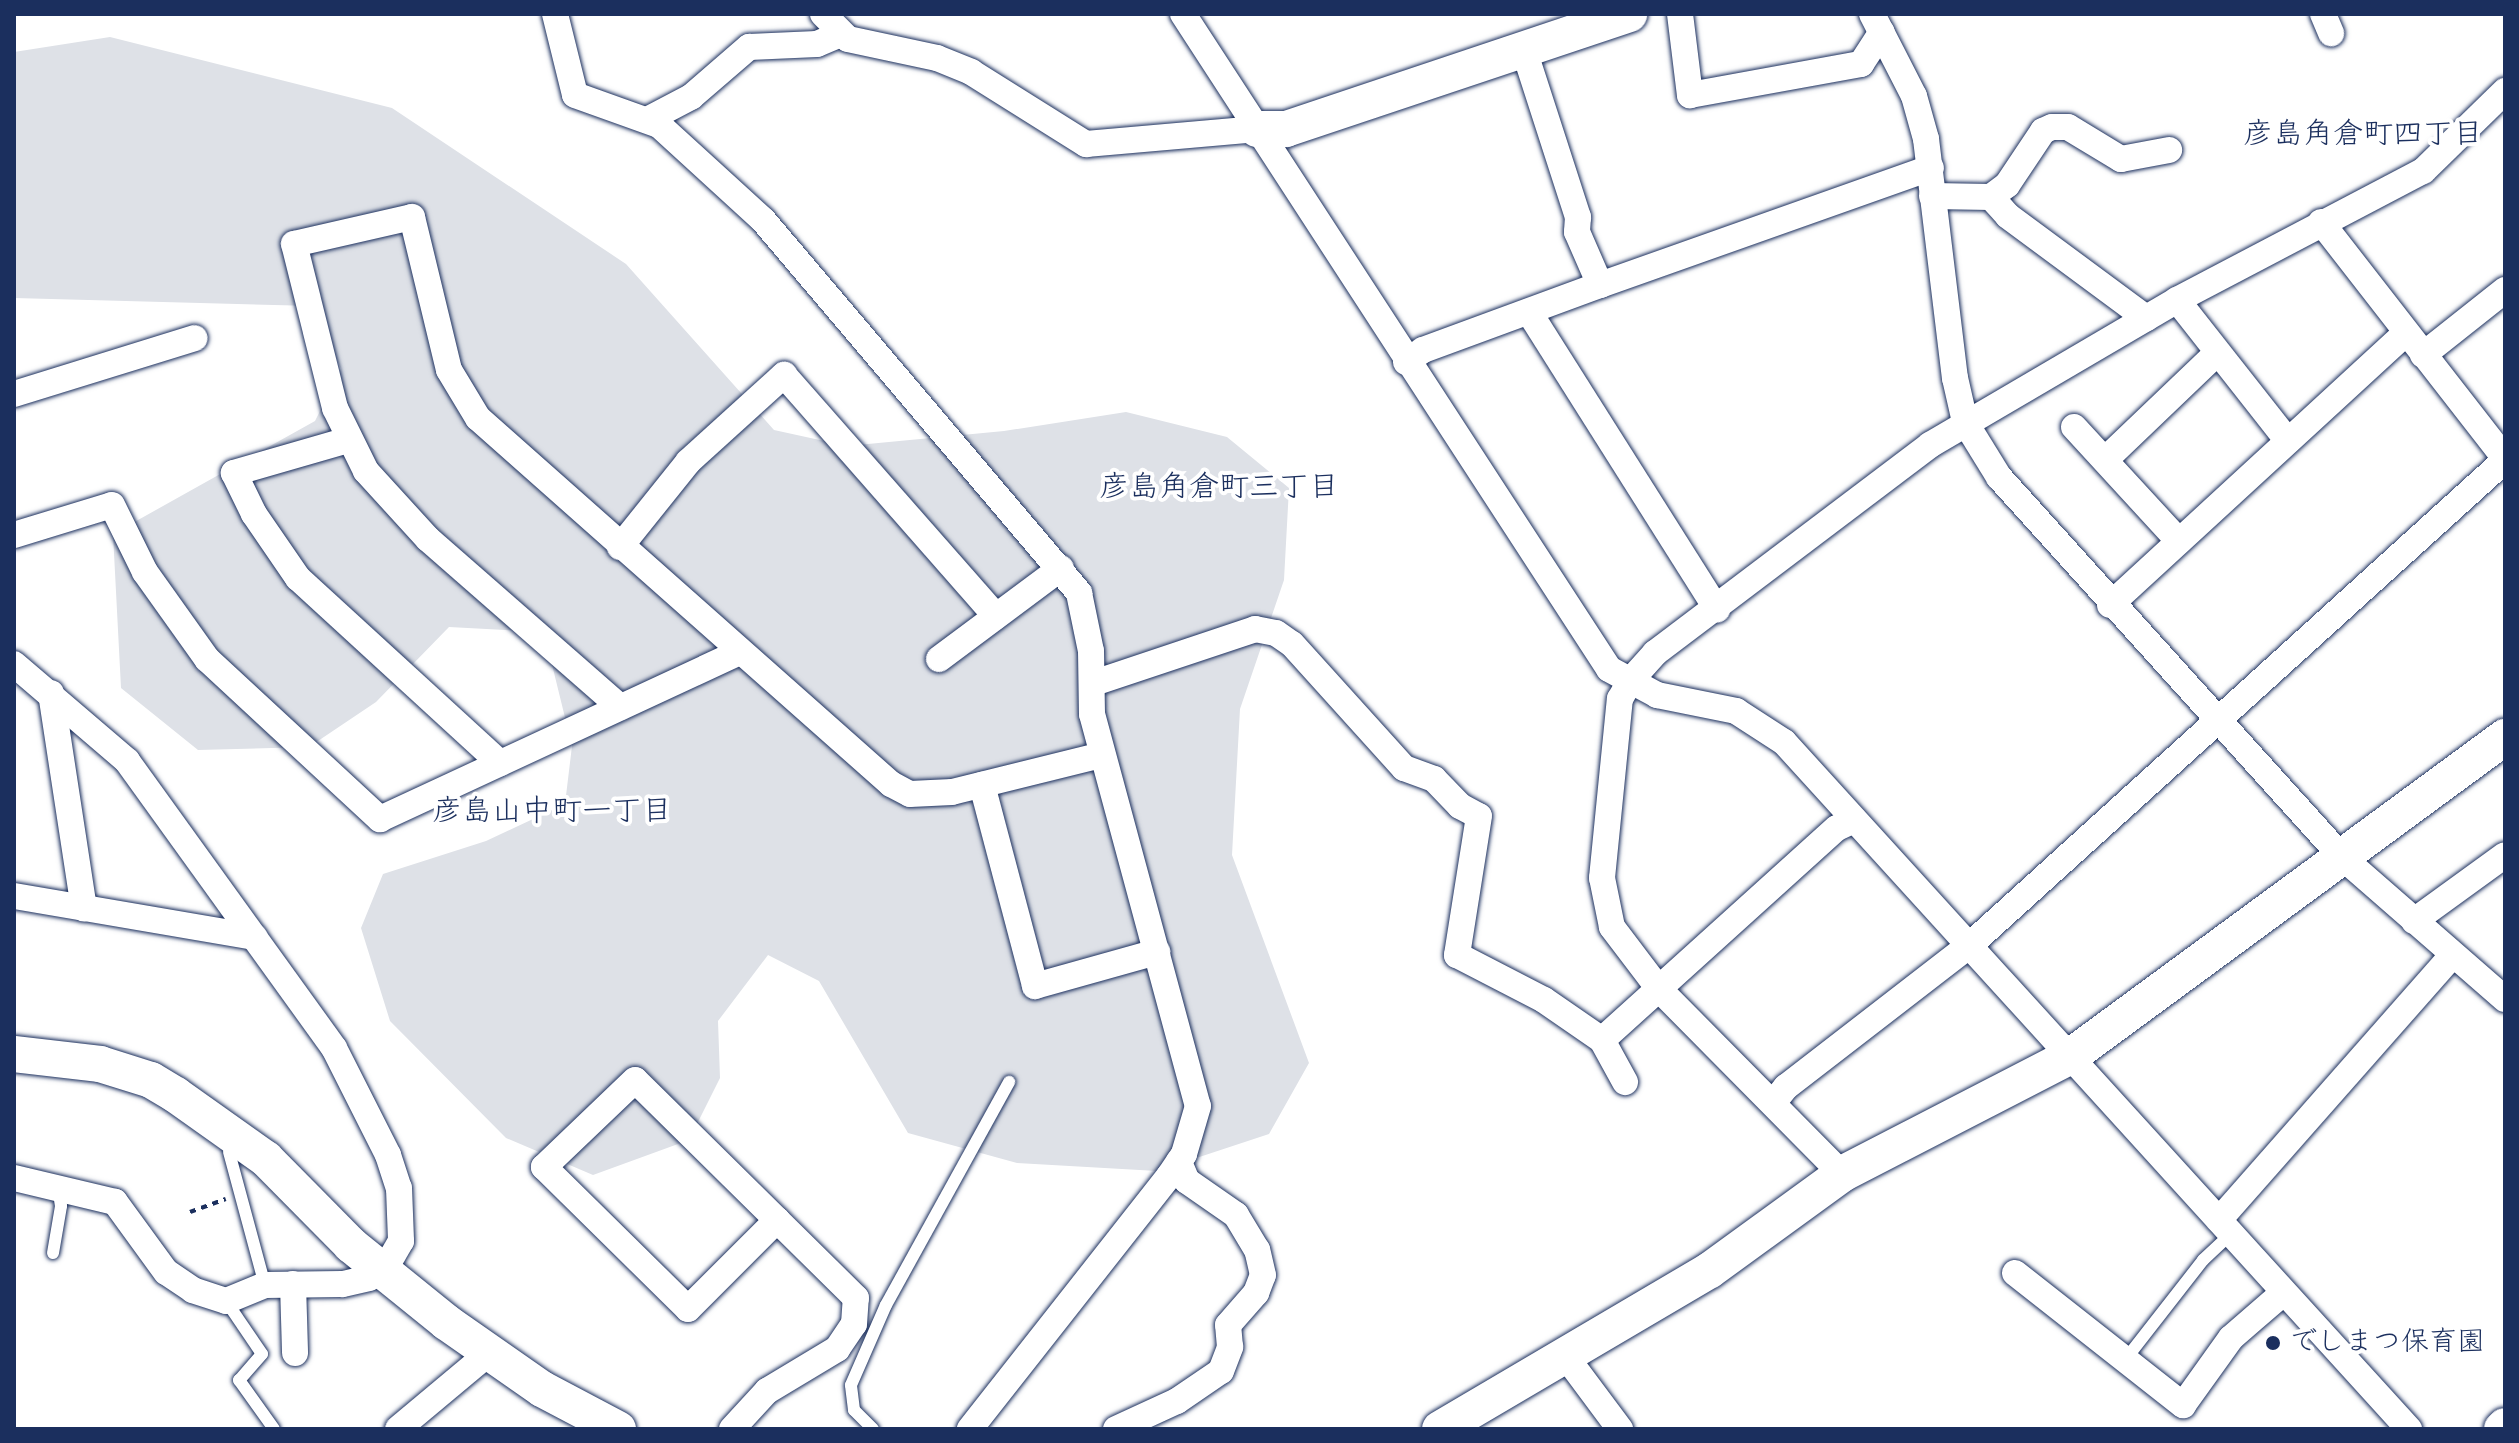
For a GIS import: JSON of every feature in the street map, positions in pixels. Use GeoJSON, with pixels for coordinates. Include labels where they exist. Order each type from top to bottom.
{"type":"FeatureCollection","features":[{"type":"Feature","properties":{"kind":"street"},"geometry":{"type":"LineString","coordinates":[[555,14],[575,95],[647,120],[705,163],[763,220],[1061,568],[1079,593],[1094,683],[1092,714],[1198,1106],[1179,1162],[970,1429]]}},
{"type":"Feature","properties":{"kind":"street"},"geometry":{"type":"LineString","coordinates":[[1183,14],[1406,362],[1609,669],[1657,695],[1724,708],[1761,723],[1970,945],[2409,1429]]}},
{"type":"Feature","properties":{"kind":"street"},"geometry":{"type":"LineString","coordinates":[[647,120],[691,97],[749,47],[817,44],[832,24],[971,72],[1086,144],[1286,129],[1629,14]]}},
{"type":"Feature","properties":{"kind":"street"},"geometry":{"type":"LineString","coordinates":[[1680,14],[1690,95],[1861,64],[1877,23]]}},
{"type":"Feature","properties":{"kind":"street"},"geometry":{"type":"LineString","coordinates":[[1877,23],[1914,96],[1931,168],[1932,196],[1965,422],[1999,477],[2110,605],[2342,857],[2505,999]]}},
{"type":"Feature","properties":{"kind":"street"},"geometry":{"type":"LineString","coordinates":[[1524,50],[1578,217],[1577,232],[1600,285]]}},
{"type":"Feature","properties":{"kind":"street"},"geometry":{"type":"LineString","coordinates":[[1842,1174],[1659,989],[1612,927],[1604,902],[1620,699],[1630,681],[1655,653],[1965,422],[2177,300],[2423,171],[2505,91]]}},
{"type":"Feature","properties":{"kind":"street"},"geometry":{"type":"LineString","coordinates":[[1932,196],[1991,197],[2007,185],[2043,131],[2052,127],[2068,127],[2121,159],[2169,150]]}},
{"type":"Feature","properties":{"kind":"street"},"geometry":{"type":"LineString","coordinates":[[1406,362],[1423,350],[1931,168]]}},
{"type":"Feature","properties":{"kind":"street"},"geometry":{"type":"LineString","coordinates":[[1991,197],[2008,216],[2146,318]]}},
{"type":"Feature","properties":{"kind":"street"},"geometry":{"type":"LineString","coordinates":[[620,707],[406,518],[348,440],[325,373],[294,244],[412,217],[443,348],[462,396],[498,439],[891,784],[910,794],[930,795],[1102,755]]}},
{"type":"Feature","properties":{"kind":"street"},"geometry":{"type":"LineString","coordinates":[[1773,1103],[1786,1087],[1970,945],[2505,459],[2321,222]]}},
{"type":"Feature","properties":{"kind":"street"},"geometry":{"type":"LineString","coordinates":[[2423,355],[2505,290]]}},
{"type":"Feature","properties":{"kind":"street"},"geometry":{"type":"LineString","coordinates":[[2177,300],[2288,441]]}},
{"type":"Feature","properties":{"kind":"street"},"geometry":{"type":"LineString","coordinates":[[1529,312],[1717,609]]}},
{"type":"Feature","properties":{"kind":"street"},"geometry":{"type":"LineString","coordinates":[[2110,605],[2406,333]]}},
{"type":"Feature","properties":{"kind":"street"},"geometry":{"type":"LineString","coordinates":[[14,394],[195,338]]}},
{"type":"Feature","properties":{"kind":"street"},"geometry":{"type":"LineString","coordinates":[[2105,460],[2217,353]]}},
{"type":"Feature","properties":{"kind":"street"},"geometry":{"type":"LineString","coordinates":[[620,547],[688,462],[784,375],[996,616]]}},
{"type":"Feature","properties":{"kind":"street"},"geometry":{"type":"LineString","coordinates":[[2074,427],[2179,541]]}},
{"type":"Feature","properties":{"kind":"street"},"geometry":{"type":"LineString","coordinates":[[348,440],[234,473],[254,514],[298,578],[500,763]]}},
{"type":"Feature","properties":{"kind":"street"},"geometry":{"type":"LineString","coordinates":[[14,535],[112,505],[145,572],[207,659],[380,819],[739,652]]}},
{"type":"Feature","properties":{"kind":"street"},"geometry":{"type":"LineString","coordinates":[[939,659],[1061,568]]}},
{"type":"Feature","properties":{"kind":"street"},"geometry":{"type":"LineString","coordinates":[[1094,683],[1255,629],[1276,633],[1404,768],[1434,779],[1460,806],[1479,816],[1457,955],[1544,1000],[1602,1040],[1625,1082]]}},
{"type":"Feature","properties":{"kind":"street"},"geometry":{"type":"LineString","coordinates":[[14,664],[127,761],[334,1048],[388,1155],[403,1220],[401,1241],[385,1269],[342,1284],[265,1285],[226,1301],[193,1290],[166,1272],[115,1202],[14,1178]]}},
{"type":"Feature","properties":{"kind":"street"},"geometry":{"type":"LineString","coordinates":[[51,693],[84,908]]}},
{"type":"Feature","properties":{"kind":"street"},"geometry":{"type":"LineString","coordinates":[[1452,1426],[1710,1270],[1842,1174],[2071,1056],[2505,737]]}},
{"type":"Feature","properties":{"kind":"street"},"geometry":{"type":"LineString","coordinates":[[982,785],[1035,986],[1157,952]]}},
{"type":"Feature","properties":{"kind":"street"},"geometry":{"type":"LineString","coordinates":[[1602,1040],[1837,828],[1854,820]]}},
{"type":"Feature","properties":{"kind":"street"},"geometry":{"type":"LineString","coordinates":[[2414,921],[2505,855]]}},
{"type":"Feature","properties":{"kind":"street"},"geometry":{"type":"LineString","coordinates":[[14,896],[255,937]]}},
{"type":"Feature","properties":{"kind":"street"},"geometry":{"type":"LineString","coordinates":[[2226,1227],[2452,956]]}},
{"type":"Feature","properties":{"kind":"street"},"geometry":{"type":"LineString","coordinates":[[14,1054],[100,1064],[151,1080],[257,1152],[351,1245],[489,1353],[618,1429]]}},
{"type":"Feature","properties":{"kind":"street"},"geometry":{"type":"LineString","coordinates":[[732,1429],[767,1391],[837,1349],[854,1324],[856,1298],[777,1220],[635,1080],[544,1167],[688,1309],[777,1220]]}},
{"type":"Feature","properties":{"kind":"street"},"geometry":{"type":"LineString","coordinates":[[1116,1429],[1177,1401],[1221,1371],[1230,1347],[1228,1325],[1256,1293],[1263,1275],[1257,1250],[1236,1215],[1187,1181],[1179,1162]]}},
{"type":"Feature","properties":{"kind":"street"},"geometry":{"type":"LineString","coordinates":[[2015,1273],[2183,1405],[2231,1338],[2283,1293]]}},
{"type":"Feature","properties":{"kind":"street"},"geometry":{"type":"LineString","coordinates":[[293,1284],[295,1353]]}},
{"type":"Feature","properties":{"kind":"street"},"geometry":{"type":"LineString","coordinates":[[398,1429],[489,1353]]}},
{"type":"Feature","properties":{"kind":"street"},"geometry":{"type":"LineString","coordinates":[[1567,1358],[1620,1429]]}},
{"type":"Feature","properties":{"kind":"lane"},"geometry":{"type":"LineString","coordinates":[[873,1429],[854,1410],[851,1385],[886,1305],[1009,1082]]}},
{"type":"Feature","properties":{"kind":"lane"},"geometry":{"type":"LineString","coordinates":[[229,1152],[265,1285]]}},
{"type":"Feature","properties":{"kind":"lane"},"geometry":{"type":"LineString","coordinates":[[53,1253],[61,1206],[58,1187]]}},
{"type":"Feature","properties":{"kind":"lane"},"geometry":{"type":"LineString","coordinates":[[2125,1360],[2226,1227]]}},
{"type":"Feature","properties":{"kind":"lane"},"geometry":{"type":"LineString","coordinates":[[226,1301],[262,1354],[239,1380],[274,1429]]}},
{"type":"Feature","properties":{"kind":"path"},"geometry":{"type":"LineString","coordinates":[[190,1212],[240,1194]]}},
{"type":"Feature","properties":{"kind":"shaded area"},"geometry":{"type":"Polygon","coordinates":[[[110,37],[392,108],[626,264],[774,430],[847,446],[1004,431],[1126,412],[1227,437],[1289,488],[1284,580],[1240,709],[1232,855],[1309,1063],[1269,1134],[1157,1171],[1017,1163],[908,1133],[819,981],[768,955],[718,1021],[720,1078],[689,1140],[593,1175],[506,1138],[390,1021],[361,928],[383,874],[486,841],[565,804],[572,746],[544,632],[449,627],[376,702],[309,747],[198,750],[121,688],[113,534],[315,421],[341,369],[314,306],[14,298],[14,52],[110,37]]]}},
{"type":"Feature","properties":{"kind":"place","name":"でしまつ保育園"},"geometry":{"type":"Point","coordinates":[2273,1343]}},
{"type":"Feature","properties":{"kind":"district","name":"彦島角倉町四丁目"},"geometry":{"type":"Point","coordinates":[2363,135]}},
{"type":"Feature","properties":{"kind":"district","name":"彦島角倉町三丁目"},"geometry":{"type":"Point","coordinates":[1219,488]}},
{"type":"Feature","properties":{"kind":"district","name":"彦島山中町一丁目"},"geometry":{"type":"Point","coordinates":[552,812]}}]}
